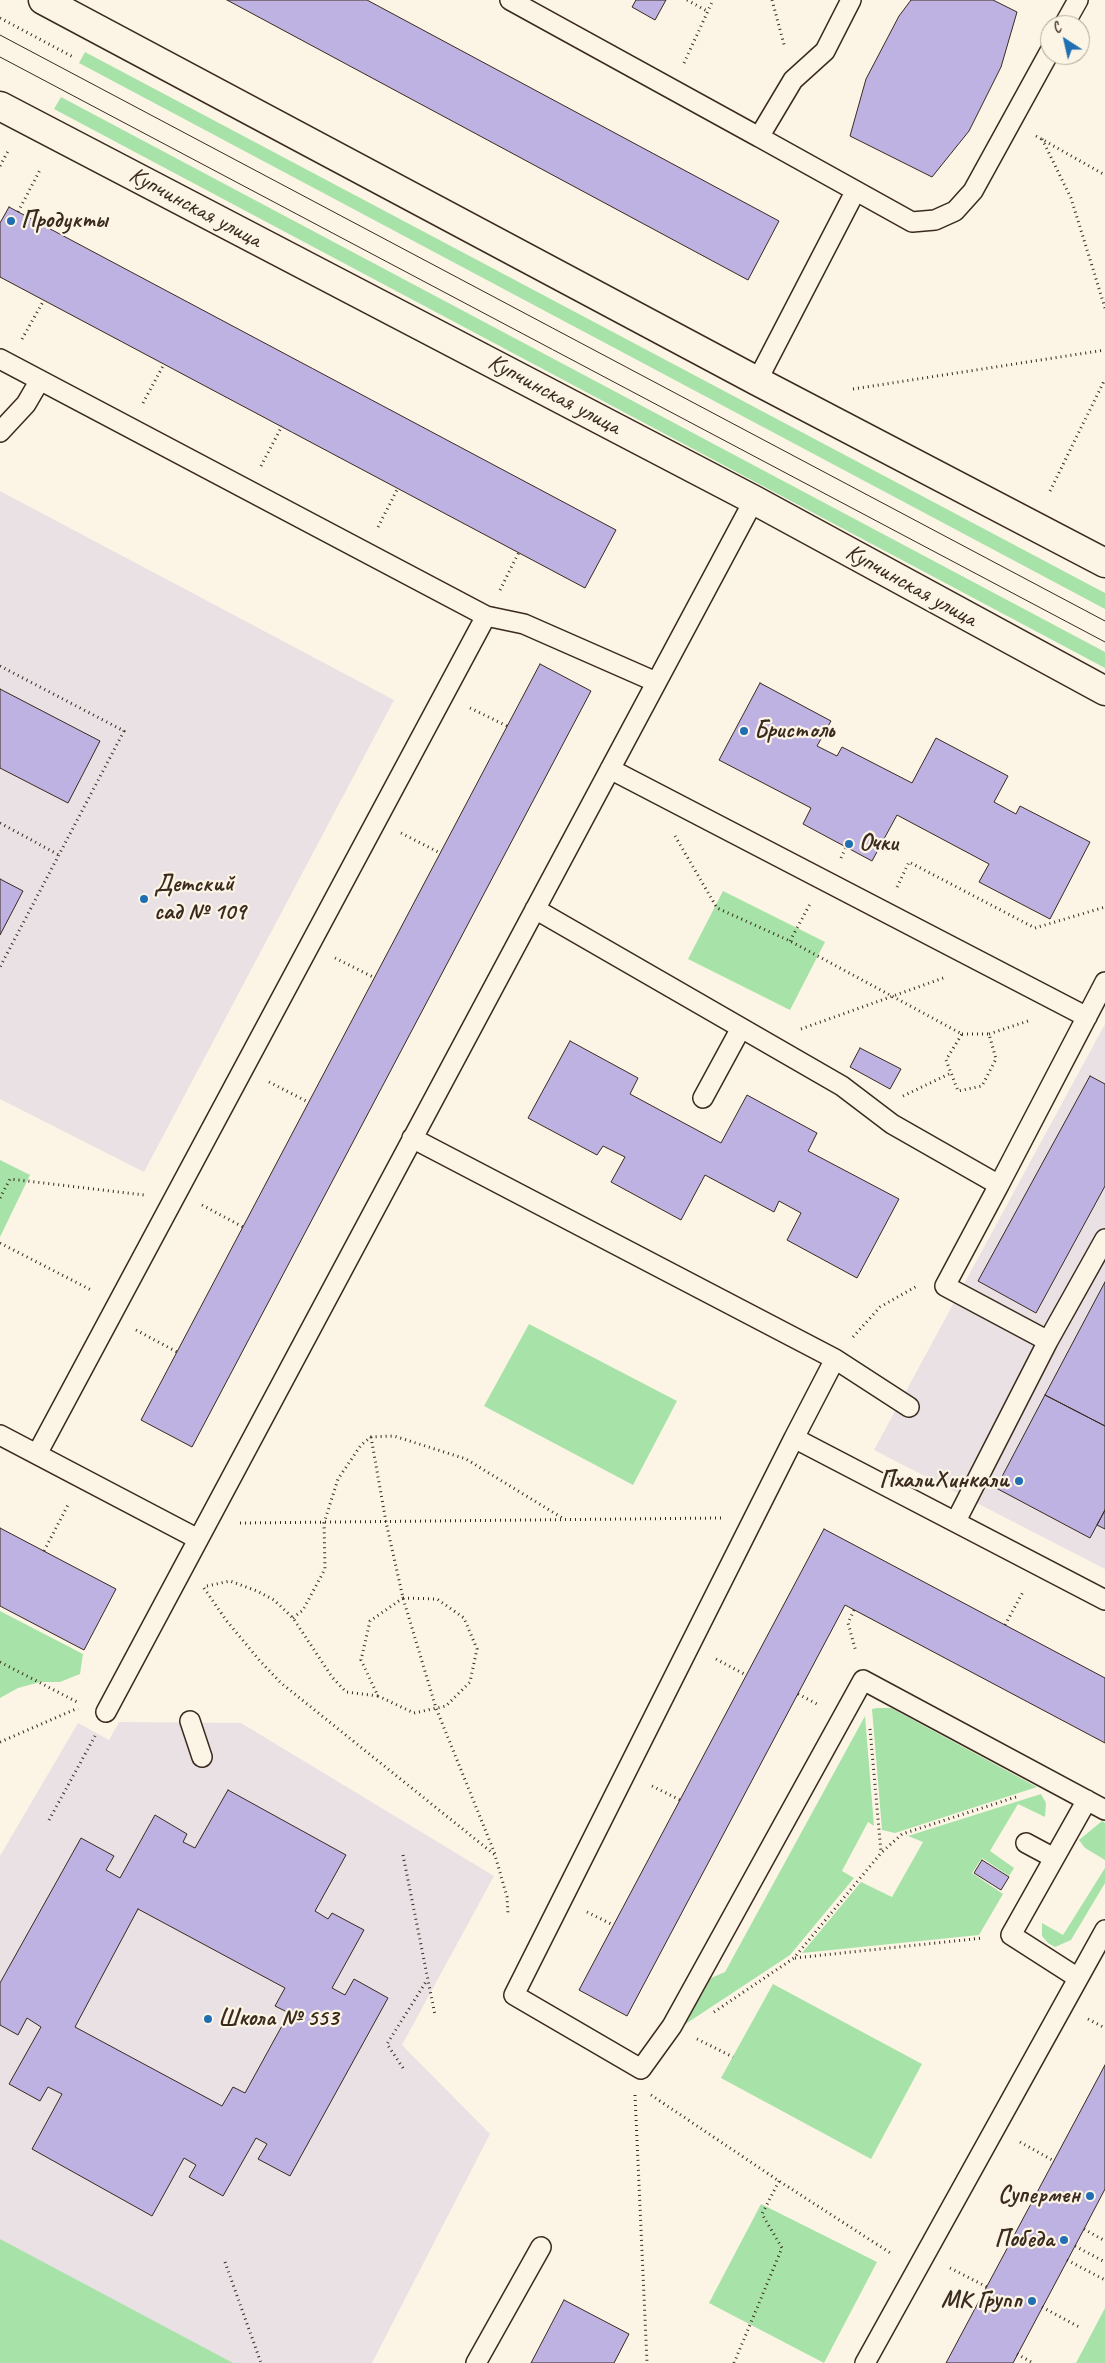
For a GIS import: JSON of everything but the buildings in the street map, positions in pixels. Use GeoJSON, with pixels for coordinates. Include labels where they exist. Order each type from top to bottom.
{"type":"FeatureCollection","features":[{"type":"Feature","properties":{"kind":"street"},"geometry":{"type":"LineString","coordinates":[[43,0],[757,381],[1105,563]]}},
{"type":"Feature","properties":{"kind":"street","name":"Купчинская улица"},"geometry":{"type":"LineString","coordinates":[[0,106],[754,500],[1105,691]]}},
{"type":"Feature","properties":{"kind":"lane"},"geometry":{"type":"LineString","coordinates":[[510,0],[912,222],[935,220],[955,211],[973,191],[1042,65]]}},
{"type":"Feature","properties":{"kind":"lane"},"geometry":{"type":"LineString","coordinates":[[759,137],[793,80],[825,51],[851,0]]}},
{"type":"Feature","properties":{"kind":"lane"},"geometry":{"type":"LineString","coordinates":[[1070,15],[1078,0]]}},
{"type":"Feature","properties":{"kind":"lane"},"geometry":{"type":"LineString","coordinates":[[757,381],[855,192]]}},
{"type":"Feature","properties":{"kind":"lane"},"geometry":{"type":"LineString","coordinates":[[4,361],[486,616],[524,624],[656,682]]}},
{"type":"Feature","properties":{"kind":"lane"},"geometry":{"type":"LineString","coordinates":[[0,432],[26,404],[40,380]]}},
{"type":"Feature","properties":{"kind":"lane"},"geometry":{"type":"LineString","coordinates":[[106,1712],[754,500]]}},
{"type":"Feature","properties":{"kind":"lane"},"geometry":{"type":"LineString","coordinates":[[37,1454],[486,616]]}},
{"type":"Feature","properties":{"kind":"lane"},"geometry":{"type":"LineString","coordinates":[[610,769],[1086,1017]]}},
{"type":"Feature","properties":{"kind":"lane"},"geometry":{"type":"LineString","coordinates":[[535,909],[842,1086],[892,1124],[999,1185]]}},
{"type":"Feature","properties":{"kind":"lane"},"geometry":{"type":"LineString","coordinates":[[1048,1341],[945,1286],[1105,982]]}},
{"type":"Feature","properties":{"kind":"lane"},"geometry":{"type":"LineString","coordinates":[[703,1098],[741,1028]]}},
{"type":"Feature","properties":{"kind":"lane"},"geometry":{"type":"LineString","coordinates":[[412,1138],[835,1359],[909,1407]]}},
{"type":"Feature","properties":{"kind":"lane"},"geometry":{"type":"LineString","coordinates":[[956,1521],[1048,1341],[1105,1240]]}},
{"type":"Feature","properties":{"kind":"lane"},"geometry":{"type":"LineString","coordinates":[[835,1359],[754,1516],[514,1995],[638,2076],[679,2029],[863,1680],[1105,1810]]}},
{"type":"Feature","properties":{"kind":"lane"},"geometry":{"type":"LineString","coordinates":[[0,1435],[82,1478],[202,1531]]}},
{"type":"Feature","properties":{"kind":"lane"},"geometry":{"type":"LineString","coordinates":[[794,1438],[1105,1600]]}},
{"type":"Feature","properties":{"kind":"lane"},"geometry":{"type":"LineString","coordinates":[[190,1722],[202,1757]]}},
{"type":"Feature","properties":{"kind":"lane"},"geometry":{"type":"LineString","coordinates":[[1078,1978],[1011,1935],[1087,1800]]}},
{"type":"Feature","properties":{"kind":"lane"},"geometry":{"type":"LineString","coordinates":[[1026,1843],[1054,1858]]}},
{"type":"Feature","properties":{"kind":"lane"},"geometry":{"type":"LineString","coordinates":[[865,2363],[1105,1930]]}},
{"type":"Feature","properties":{"kind":"lane"},"geometry":{"type":"LineString","coordinates":[[476,2363],[540,2247]]}},
{"type":"Feature","properties":{"kind":"path"},"geometry":{"type":"LineString","coordinates":[[687,0],[707,11]]}},
{"type":"Feature","properties":{"kind":"path"},"geometry":{"type":"LineString","coordinates":[[672,89],[713,0]]}},
{"type":"Feature","properties":{"kind":"path"},"geometry":{"type":"LineString","coordinates":[[772,0],[793,80]]}},
{"type":"Feature","properties":{"kind":"path"},"geometry":{"type":"LineString","coordinates":[[0,18],[75,58]]}},
{"type":"Feature","properties":{"kind":"path"},"geometry":{"type":"LineString","coordinates":[[1035,135],[1105,175]]}},
{"type":"Feature","properties":{"kind":"path"},"geometry":{"type":"LineString","coordinates":[[1042,139],[1071,198],[1105,308]]}},
{"type":"Feature","properties":{"kind":"path"},"geometry":{"type":"LineString","coordinates":[[0,166],[8,151]]}},
{"type":"Feature","properties":{"kind":"path"},"geometry":{"type":"LineString","coordinates":[[18,212],[41,168]]}},
{"type":"Feature","properties":{"kind":"path"},"geometry":{"type":"LineString","coordinates":[[4,361],[44,300]]}},
{"type":"Feature","properties":{"kind":"path"},"geometry":{"type":"LineString","coordinates":[[853,389],[1105,350]]}},
{"type":"Feature","properties":{"kind":"path"},"geometry":{"type":"LineString","coordinates":[[129,427],[164,364]]}},
{"type":"Feature","properties":{"kind":"path"},"geometry":{"type":"LineString","coordinates":[[1050,491],[1105,379]]}},
{"type":"Feature","properties":{"kind":"path"},"geometry":{"type":"LineString","coordinates":[[248,490],[282,426]]}},
{"type":"Feature","properties":{"kind":"path"},"geometry":{"type":"LineString","coordinates":[[365,552],[398,488]]}},
{"type":"Feature","properties":{"kind":"path"},"geometry":{"type":"LineString","coordinates":[[486,616],[519,552]]}},
{"type":"Feature","properties":{"kind":"path"},"geometry":{"type":"LineString","coordinates":[[0,666],[124,731],[0,967]]}},
{"type":"Feature","properties":{"kind":"path"},"geometry":{"type":"LineString","coordinates":[[444,695],[507,726]]}},
{"type":"Feature","properties":{"kind":"path"},"geometry":{"type":"LineString","coordinates":[[376,820],[440,853]]}},
{"type":"Feature","properties":{"kind":"path"},"geometry":{"type":"LineString","coordinates":[[0,823],[60,854]]}},
{"type":"Feature","properties":{"kind":"path"},"geometry":{"type":"LineString","coordinates":[[674,834],[717,908],[790,941],[962,1034],[989,1034],[1033,1020]]}},
{"type":"Feature","properties":{"kind":"path"},"geometry":{"type":"LineString","coordinates":[[843,854],[846,847]]}},
{"type":"Feature","properties":{"kind":"path"},"geometry":{"type":"LineString","coordinates":[[884,912],[910,862],[1035,928],[1105,907]]}},
{"type":"Feature","properties":{"kind":"path"},"geometry":{"type":"LineString","coordinates":[[790,941],[811,902]]}},
{"type":"Feature","properties":{"kind":"path"},"geometry":{"type":"LineString","coordinates":[[310,944],[374,978]]}},
{"type":"Feature","properties":{"kind":"path"},"geometry":{"type":"LineString","coordinates":[[797,1030],[949,976]]}},
{"type":"Feature","properties":{"kind":"path"},"geometry":{"type":"LineString","coordinates":[[962,1034],[946,1060],[958,1091],[982,1086],[996,1059],[989,1034]]}},
{"type":"Feature","properties":{"kind":"path"},"geometry":{"type":"LineString","coordinates":[[243,1069],[308,1102]]}},
{"type":"Feature","properties":{"kind":"path"},"geometry":{"type":"LineString","coordinates":[[902,1097],[950,1074]]}},
{"type":"Feature","properties":{"kind":"path"},"geometry":{"type":"LineString","coordinates":[[0,1198],[10,1179],[151,1196],[176,1192],[243,1227]]}},
{"type":"Feature","properties":{"kind":"path"},"geometry":{"type":"LineString","coordinates":[[0,1243],[113,1310],[177,1352]]}},
{"type":"Feature","properties":{"kind":"path"},"geometry":{"type":"LineString","coordinates":[[856,1334],[880,1307],[914,1286],[922,1286]]}},
{"type":"Feature","properties":{"kind":"path"},"geometry":{"type":"LineString","coordinates":[[293,1618],[303,1610],[325,1569],[324,1523],[338,1479],[361,1445],[371,1437],[394,1436],[466,1459],[565,1520]]}},
{"type":"Feature","properties":{"kind":"path"},"geometry":{"type":"LineString","coordinates":[[371,1437],[386,1522],[403,1598],[436,1708],[495,1855],[507,1897],[508,1913]]}},
{"type":"Feature","properties":{"kind":"path"},"geometry":{"type":"LineString","coordinates":[[44,1551],[82,1478]]}},
{"type":"Feature","properties":{"kind":"path"},"geometry":{"type":"LineString","coordinates":[[202,1531],[324,1523],[688,1520],[754,1516]]}},
{"type":"Feature","properties":{"kind":"path"},"geometry":{"type":"LineString","coordinates":[[188,1558],[204,1587],[226,1620],[260,1661],[282,1683],[495,1855]]}},
{"type":"Feature","properties":{"kind":"path"},"geometry":{"type":"LineString","coordinates":[[1005,1625],[1038,1565]]}},
{"type":"Feature","properties":{"kind":"path"},"geometry":{"type":"LineString","coordinates":[[204,1587],[230,1581],[257,1591],[274,1600],[293,1618],[332,1677],[346,1692],[378,1696],[414,1713],[446,1706],[470,1682],[477,1649],[464,1618],[437,1599],[403,1598],[370,1621],[361,1660],[378,1696]]}},
{"type":"Feature","properties":{"kind":"path"},"geometry":{"type":"LineString","coordinates":[[854,1610],[848,1623],[863,1680],[869,1712],[881,1853]]}},
{"type":"Feature","properties":{"kind":"path"},"geometry":{"type":"LineString","coordinates":[[691,1645],[746,1675]]}},
{"type":"Feature","properties":{"kind":"path"},"geometry":{"type":"LineString","coordinates":[[0,1662],[84,1706],[0,1742]]}},
{"type":"Feature","properties":{"kind":"path"},"geometry":{"type":"LineString","coordinates":[[49,1820],[97,1733],[106,1712]]}},
{"type":"Feature","properties":{"kind":"path"},"geometry":{"type":"LineString","coordinates":[[679,2029],[794,1958],[881,1853],[902,1834],[1056,1784]]}},
{"type":"Feature","properties":{"kind":"path"},"geometry":{"type":"LineString","coordinates":[[403,1855],[435,2015]]}},
{"type":"Feature","properties":{"kind":"path"},"geometry":{"type":"LineString","coordinates":[[794,1958],[1011,1935]]}},
{"type":"Feature","properties":{"kind":"path"},"geometry":{"type":"LineString","coordinates":[[404,2068],[388,2044],[428,1979]]}},
{"type":"Feature","properties":{"kind":"path"},"geometry":{"type":"LineString","coordinates":[[679,2029],[733,2057]]}},
{"type":"Feature","properties":{"kind":"path"},"geometry":{"type":"LineString","coordinates":[[638,2076],[779,2181],[921,2263],[987,2286]]}},
{"type":"Feature","properties":{"kind":"path"},"geometry":{"type":"LineString","coordinates":[[638,2076],[647,2363]]}},
{"type":"Feature","properties":{"kind":"path"},"geometry":{"type":"LineString","coordinates":[[996,2128],[1054,2161]]}},
{"type":"Feature","properties":{"kind":"path"},"geometry":{"type":"LineString","coordinates":[[734,2363],[782,2248],[762,2214],[779,2181]]}},
{"type":"Feature","properties":{"kind":"path"},"geometry":{"type":"LineString","coordinates":[[1084,2230],[1105,2241]]}},
{"type":"Feature","properties":{"kind":"path"},"geometry":{"type":"LineString","coordinates":[[1075,2246],[1105,2262]]}},
{"type":"Feature","properties":{"kind":"path"},"geometry":{"type":"LineString","coordinates":[[1067,2260],[1105,2280]]}},
{"type":"Feature","properties":{"kind":"path"},"geometry":{"type":"LineString","coordinates":[[225,2262],[261,2363]]}},
{"type":"Feature","properties":{"kind":"path"},"geometry":{"type":"LineString","coordinates":[[1042,2307],[1081,2328]]}},
{"type":"Feature","properties":{"kind":"path"},"geometry":{"type":"LineString","coordinates":[[1017,2354],[1033,2363]]}},
{"type":"Feature","properties":{"kind":"shaded area","name":"Детский сад № 109"},"geometry":{"type":"Polygon","coordinates":[[[0,491],[394,700],[144,1172],[0,1099],[0,491]]]}},
{"type":"Feature","properties":{"kind":"shaded area"},"geometry":{"type":"Polygon","coordinates":[[[1105,1024],[1105,1569],[874,1450],[1105,1024]]]}},
{"type":"Feature","properties":{"kind":"shaded area","name":"Школа № 553"},"geometry":{"type":"Polygon","coordinates":[[[119,1722],[241,1723],[494,1876],[402,2045],[490,2134],[372,2363],[0,2363],[0,1856],[78,1723],[109,1740],[119,1722]]]}},
{"type":"Feature","properties":{"kind":"green space"},"geometry":{"type":"Polygon","coordinates":[[[85,52],[1105,593],[1105,609],[79,63],[85,52]]]}},
{"type":"Feature","properties":{"kind":"green space"},"geometry":{"type":"Polygon","coordinates":[[[61,97],[1105,652],[1105,668],[54,109],[61,97]]]}},
{"type":"Feature","properties":{"kind":"green space"},"geometry":{"type":"Polygon","coordinates":[[[723,891],[825,942],[790,1010],[688,959],[723,891]]]}},
{"type":"Feature","properties":{"kind":"green space"},"geometry":{"type":"Polygon","coordinates":[[[0,1160],[30,1175],[0,1237],[0,1160]]]}},
{"type":"Feature","properties":{"kind":"green space"},"geometry":{"type":"Polygon","coordinates":[[[529,1324],[677,1401],[633,1485],[484,1406],[529,1324]]]}},
{"type":"Feature","properties":{"kind":"green space"},"geometry":{"type":"Polygon","coordinates":[[[0,1611],[83,1654],[80,1674],[60,1682],[40,1682],[18,1688],[0,1698],[0,1611]]]}},
{"type":"Feature","properties":{"kind":"green space"},"geometry":{"type":"Polygon","coordinates":[[[891,1708],[1037,1787],[895,1833],[882,1830],[872,1709],[891,1708]]]}},
{"type":"Feature","properties":{"kind":"green space"},"geometry":{"type":"Polygon","coordinates":[[[865,1716],[874,1826],[868,1822],[842,1871],[854,1878],[790,1955],[684,2025],[711,1978],[725,1972],[865,1716]]]}},
{"type":"Feature","properties":{"kind":"green space"},"geometry":{"type":"Polygon","coordinates":[[[1041,1794],[1046,1803],[1045,1817],[1018,1804],[990,1851],[1014,1868],[1009,1876],[982,1858],[972,1873],[1003,1894],[979,1935],[802,1953],[861,1882],[892,1897],[923,1842],[908,1836],[1041,1794]]]}},
{"type":"Feature","properties":{"kind":"green space"},"geometry":{"type":"Polygon","coordinates":[[[1102,1821],[1105,1823],[1105,1860],[1085,1848],[1079,1840],[1102,1821]]]}},
{"type":"Feature","properties":{"kind":"green space"},"geometry":{"type":"Polygon","coordinates":[[[1105,1868],[1105,1883],[1071,1940],[1055,1947],[1048,1943],[1042,1936],[1042,1923],[1063,1935],[1105,1868]]]}},
{"type":"Feature","properties":{"kind":"green space"},"geometry":{"type":"Polygon","coordinates":[[[773,1984],[922,2064],[871,2159],[721,2078],[773,1984]]]}},
{"type":"Feature","properties":{"kind":"green space"},"geometry":{"type":"Polygon","coordinates":[[[761,2204],[877,2262],[824,2363],[709,2303],[761,2204]]]}},
{"type":"Feature","properties":{"kind":"green space"},"geometry":{"type":"Polygon","coordinates":[[[0,2239],[233,2363],[0,2363],[0,2239]]]}},
{"type":"Feature","properties":{"kind":"green space"},"geometry":{"type":"Polygon","coordinates":[[[1105,2308],[1105,2363],[1076,2363],[1105,2308]]]}},
{"type":"Feature","properties":{"kind":"tram line"},"geometry":{"type":"LineString","coordinates":[[0,35],[1105,621]]}},
{"type":"Feature","properties":{"kind":"tram line"},"geometry":{"type":"LineString","coordinates":[[0,57],[1105,642]]}},
{"type":"Feature","properties":{"kind":"place","name":"Продукты"},"geometry":{"type":"Point","coordinates":[11,221]}},
{"type":"Feature","properties":{"kind":"place","name":"Бристоль"},"geometry":{"type":"Point","coordinates":[744,731]}},
{"type":"Feature","properties":{"kind":"place","name":"Очки"},"geometry":{"type":"Point","coordinates":[849,844]}},
{"type":"Feature","properties":{"kind":"place","name":"Детский сад № 109"},"geometry":{"type":"Point","coordinates":[144,899]}},
{"type":"Feature","properties":{"kind":"place","name":"ПхалиХинкали"},"geometry":{"type":"Point","coordinates":[1019,1481]}},
{"type":"Feature","properties":{"kind":"place","name":"Школа № 553"},"geometry":{"type":"Point","coordinates":[208,2019]}},
{"type":"Feature","properties":{"kind":"place","name":"Супермен"},"geometry":{"type":"Point","coordinates":[1090,2196]}},
{"type":"Feature","properties":{"kind":"place","name":"Победа"},"geometry":{"type":"Point","coordinates":[1064,2240]}},
{"type":"Feature","properties":{"kind":"place","name":"МК Групп"},"geometry":{"type":"Point","coordinates":[1032,2301]}}]}
